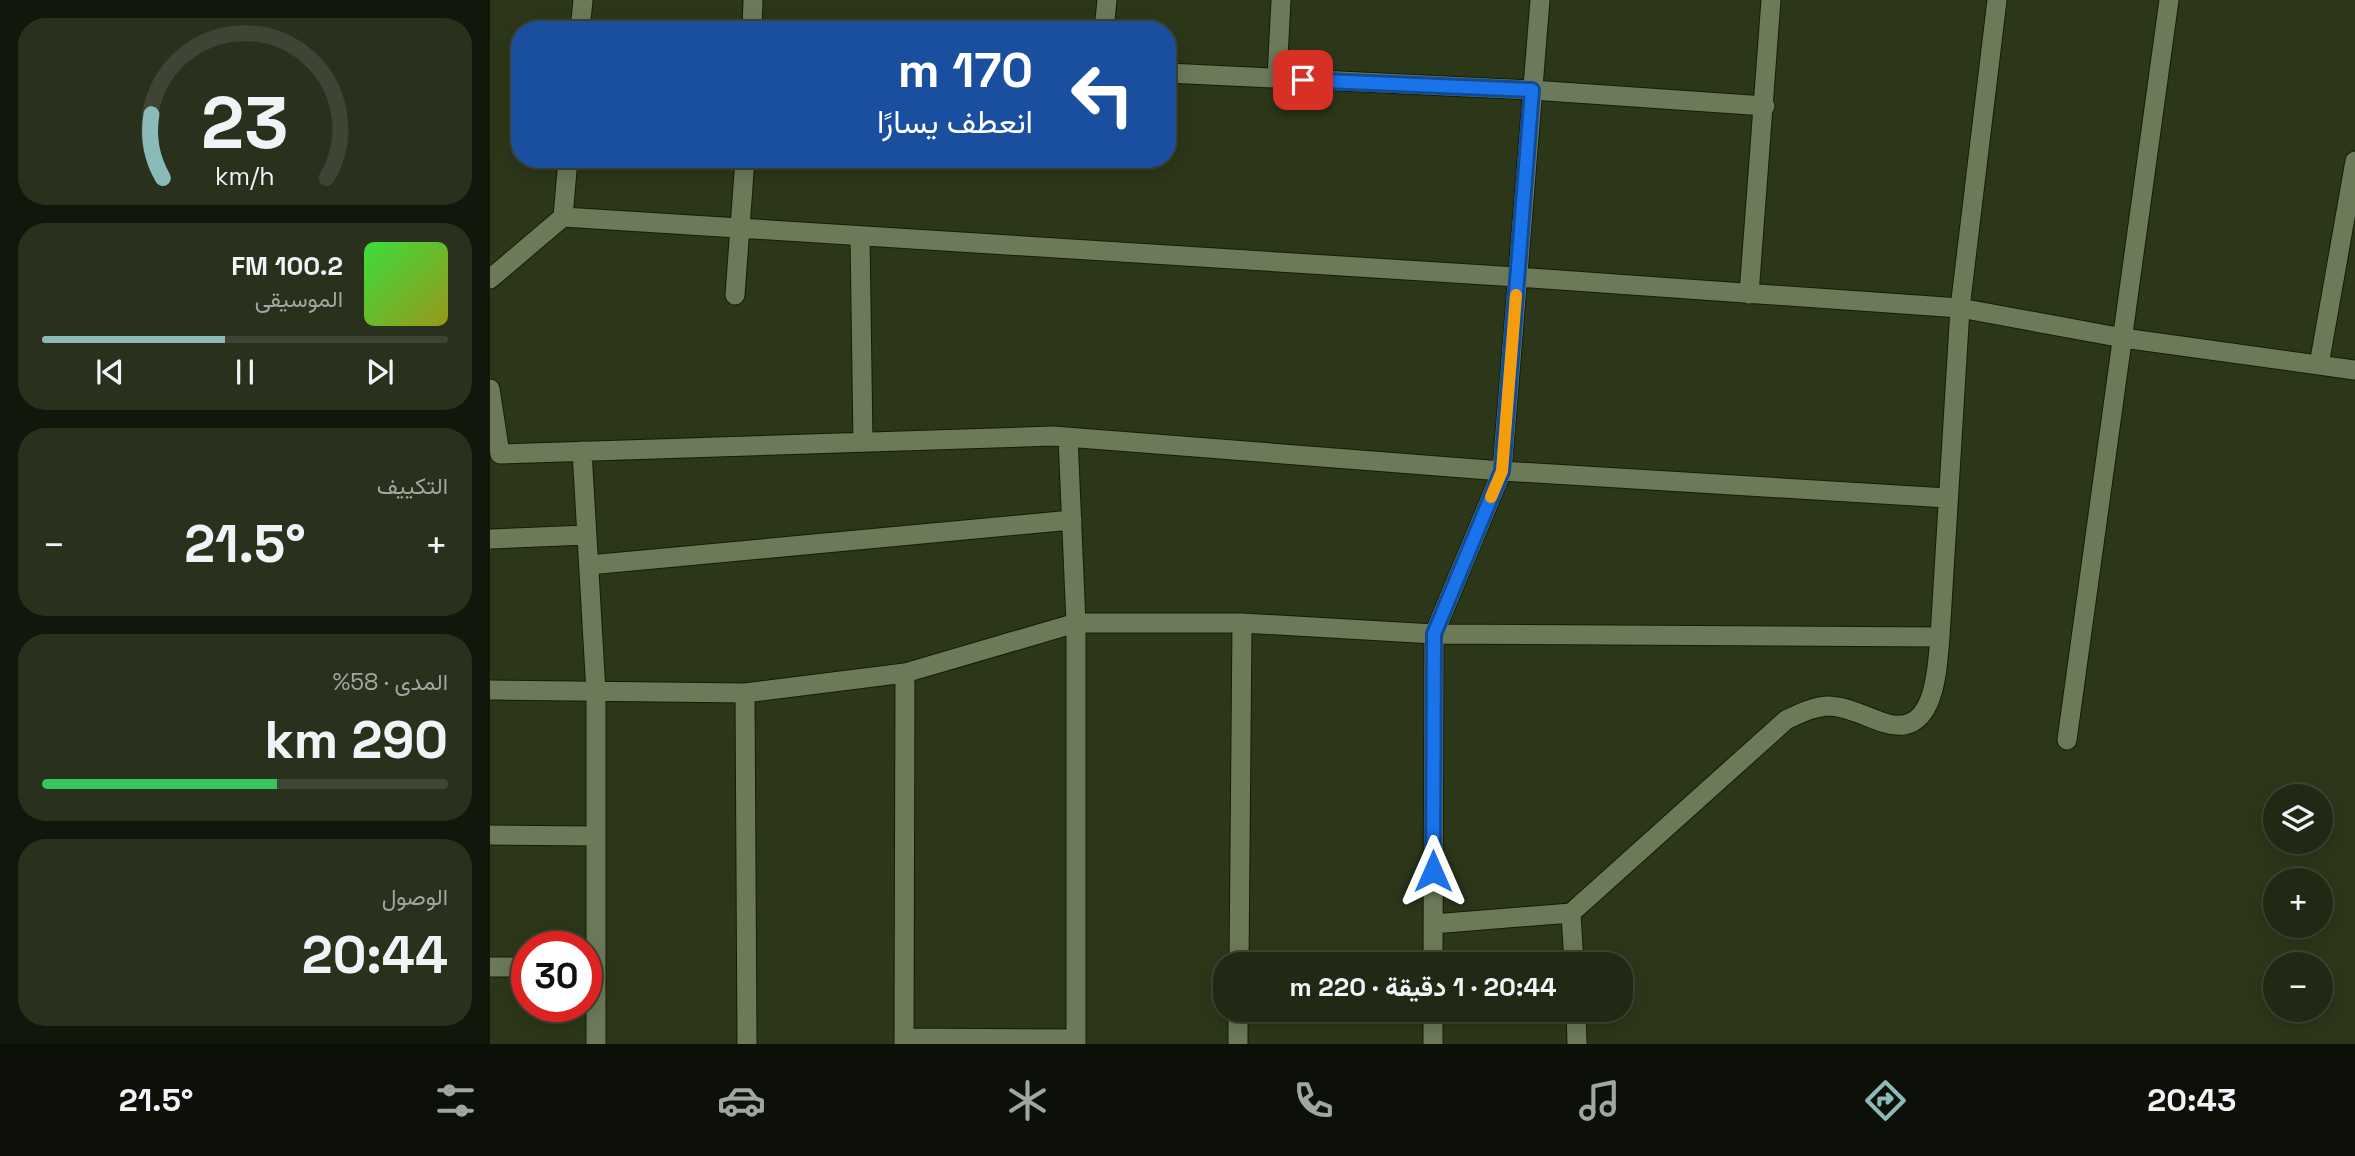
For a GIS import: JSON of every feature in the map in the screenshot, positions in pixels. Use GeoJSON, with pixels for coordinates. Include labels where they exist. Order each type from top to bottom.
{"type":"FeatureCollection","features":[{"type":"Feature","properties":{"kind":"street"},"geometry":{"type":"LineString","coordinates":[[581,21],[583,0]]}},
{"type":"Feature","properties":{"kind":"street"},"geometry":{"type":"LineString","coordinates":[[752,21],[753,0]]}},
{"type":"Feature","properties":{"kind":"street"},"geometry":{"type":"LineString","coordinates":[[1105,21],[1107,0]]}},
{"type":"Feature","properties":{"kind":"street"},"geometry":{"type":"LineString","coordinates":[[1277,78],[1281,0]]}},
{"type":"Feature","properties":{"kind":"street"},"geometry":{"type":"LineString","coordinates":[[1433,952],[1434,634],[1502,471],[1540,0]]}},
{"type":"Feature","properties":{"kind":"street"},"geometry":{"type":"LineString","coordinates":[[1749,293],[1771,0]]}},
{"type":"Feature","properties":{"kind":"street"},"geometry":{"type":"LineString","coordinates":[[1433,924],[1571,913],[1786,720],[1805,710],[1826,706],[1842,707],[1889,724],[1907,723],[1925,712],[1934,689],[1940,637],[1960,309],[1997,0]]}},
{"type":"Feature","properties":{"kind":"street"},"geometry":{"type":"LineString","coordinates":[[2067,740],[2169,0]]}},
{"type":"Feature","properties":{"kind":"street"},"geometry":{"type":"LineString","coordinates":[[1176,73],[1532,90],[1765,106]]}},
{"type":"Feature","properties":{"kind":"street"},"geometry":{"type":"LineString","coordinates":[[2319,365],[2355,161]]}},
{"type":"Feature","properties":{"kind":"street"},"geometry":{"type":"LineString","coordinates":[[563,217],[567,168]]}},
{"type":"Feature","properties":{"kind":"street"},"geometry":{"type":"LineString","coordinates":[[736,295],[744,168]]}},
{"type":"Feature","properties":{"kind":"street"},"geometry":{"type":"LineString","coordinates":[[490,279],[563,217],[1517,277],[1960,309],[2123,338],[2355,370]]}},
{"type":"Feature","properties":{"kind":"street"},"geometry":{"type":"LineString","coordinates":[[860,236],[863,442]]}},
{"type":"Feature","properties":{"kind":"street"},"geometry":{"type":"LineString","coordinates":[[490,389],[500,453],[1068,438],[1502,471],[1947,498]]}},
{"type":"Feature","properties":{"kind":"street"},"geometry":{"type":"LineString","coordinates":[[905,673],[904,1041],[1076,1042],[1076,623],[1068,438]]}},
{"type":"Feature","properties":{"kind":"street"},"geometry":{"type":"LineString","coordinates":[[582,451],[596,692],[596,836],[592,931]]}},
{"type":"Feature","properties":{"kind":"street"},"geometry":{"type":"LineString","coordinates":[[589,565],[1072,520]]}},
{"type":"Feature","properties":{"kind":"street"},"geometry":{"type":"LineString","coordinates":[[490,539],[586,535]]}},
{"type":"Feature","properties":{"kind":"street"},"geometry":{"type":"LineString","coordinates":[[490,690],[746,693],[905,673],[1076,623],[1242,622],[1434,634],[1940,637]]}},
{"type":"Feature","properties":{"kind":"street"},"geometry":{"type":"LineString","coordinates":[[1239,952],[1242,622]]}},
{"type":"Feature","properties":{"kind":"street"},"geometry":{"type":"LineString","coordinates":[[746,693],[747,1044]]}},
{"type":"Feature","properties":{"kind":"street"},"geometry":{"type":"LineString","coordinates":[[490,835],[596,836]]}},
{"type":"Feature","properties":{"kind":"street"},"geometry":{"type":"LineString","coordinates":[[1571,913],[1573,952]]}},
{"type":"Feature","properties":{"kind":"street"},"geometry":{"type":"LineString","coordinates":[[490,967],[511,967]]}},
{"type":"Feature","properties":{"kind":"street"},"geometry":{"type":"LineString","coordinates":[[595,1022],[596,1044]]}},
{"type":"Feature","properties":{"kind":"street"},"geometry":{"type":"LineString","coordinates":[[1238,1022],[1238,1044]]}},
{"type":"Feature","properties":{"kind":"street"},"geometry":{"type":"LineString","coordinates":[[1433,1022],[1433,1044]]}},
{"type":"Feature","properties":{"kind":"street"},"geometry":{"type":"LineString","coordinates":[[1576,1022],[1577,1044]]}},
{"type":"Feature","properties":{"kind":"slow traffic"},"geometry":{"type":"LineString","coordinates":[[1491,497],[1502,471],[1516,295]]}},
{"type":"Feature","properties":{"kind":"route"},"geometry":{"type":"LineString","coordinates":[[1303,80],[1532,90],[1502,471],[1434,634],[1433,871]]}}]}
